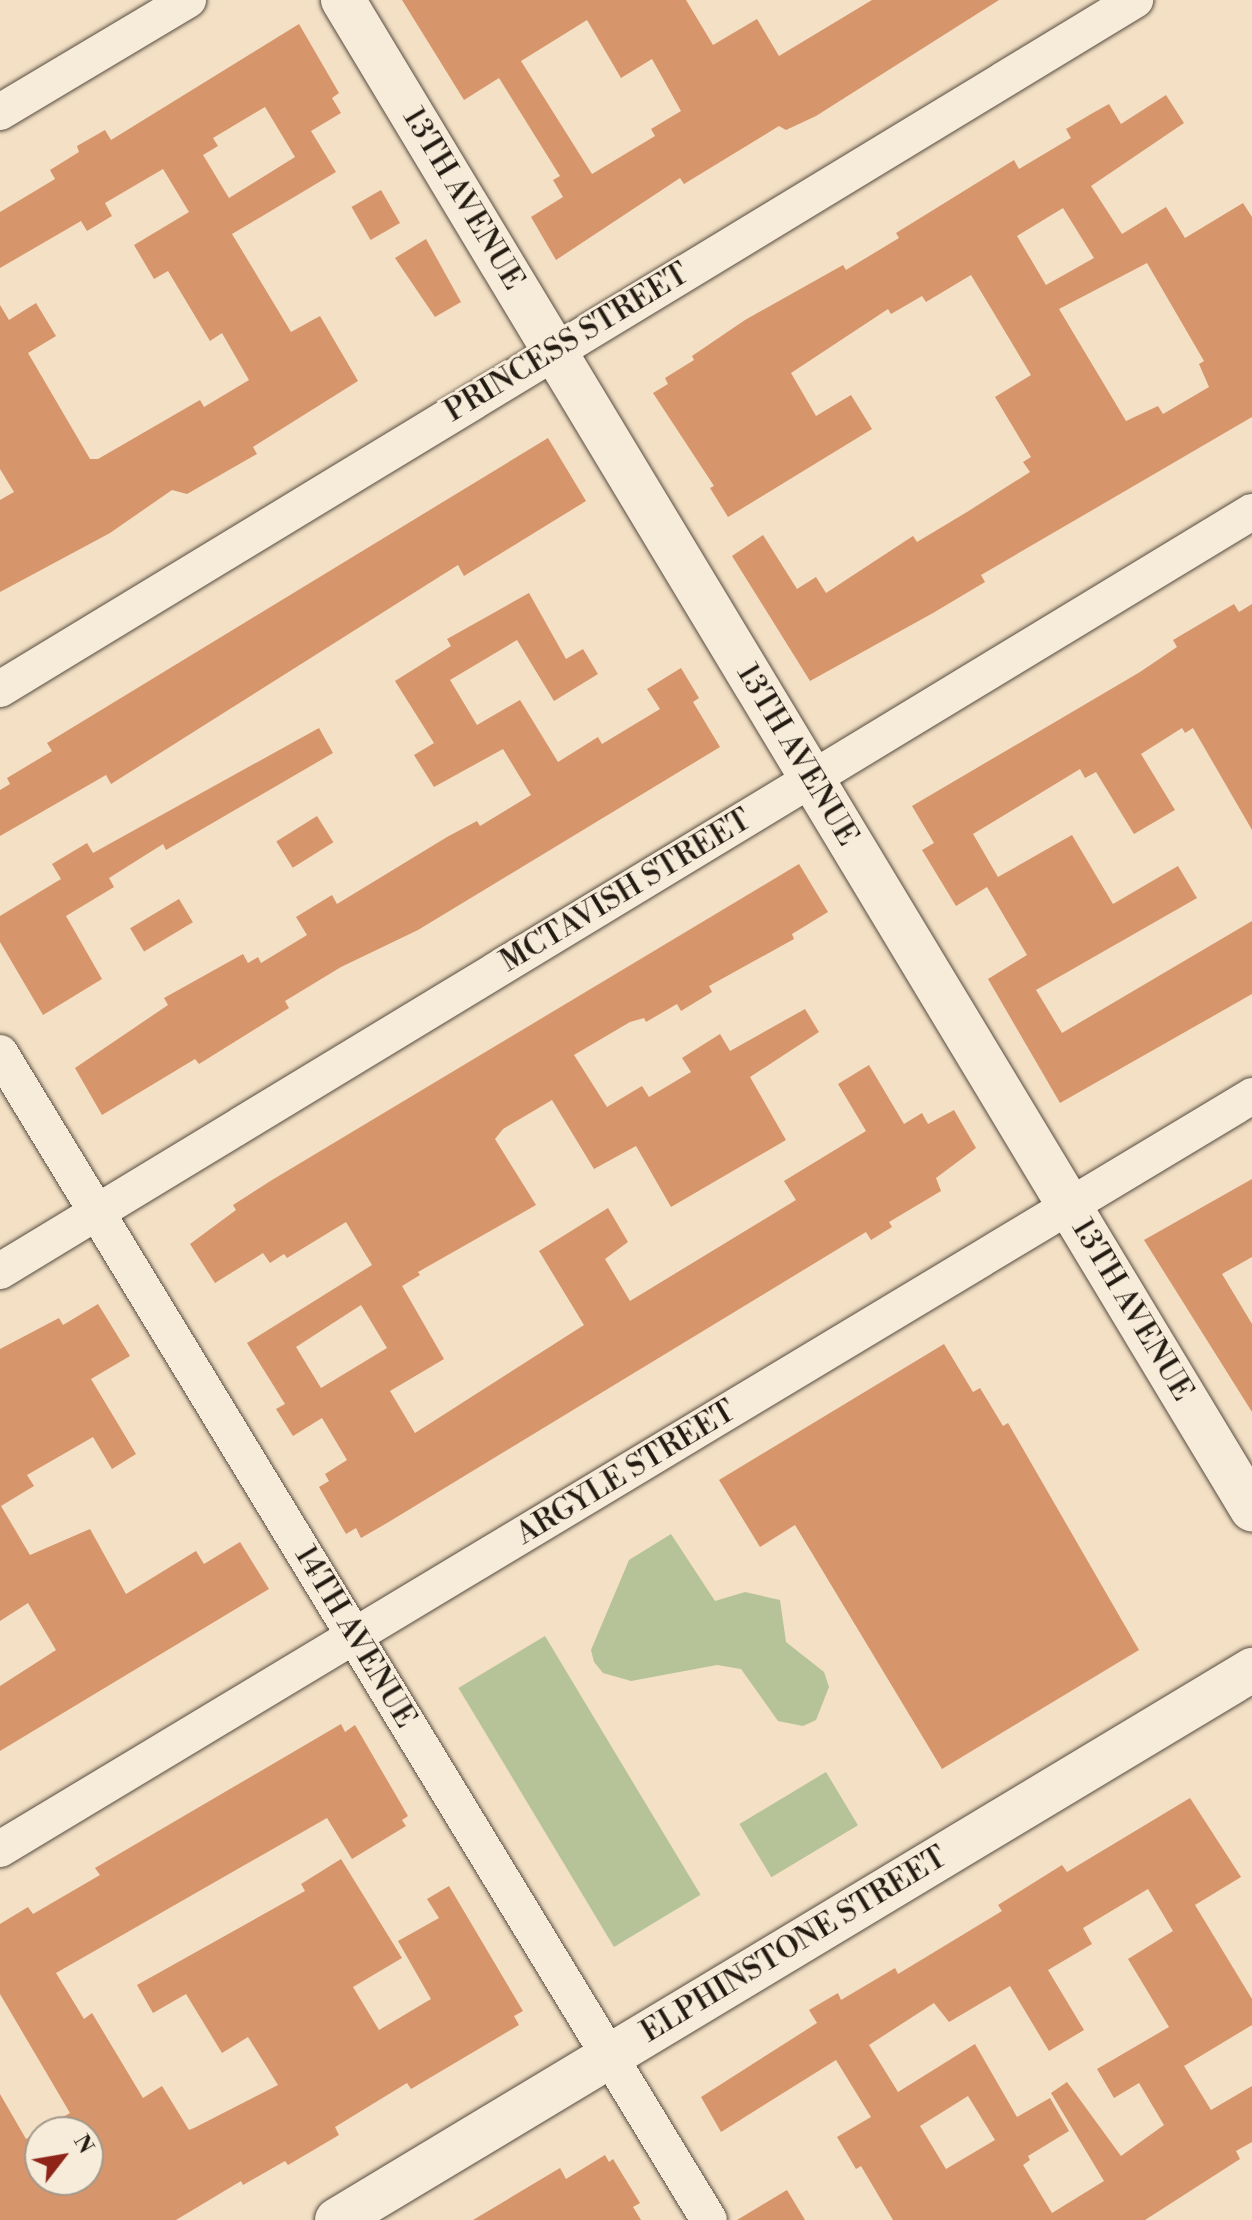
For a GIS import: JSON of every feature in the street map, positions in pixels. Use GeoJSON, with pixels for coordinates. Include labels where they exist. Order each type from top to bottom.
{"type":"FeatureCollection","features":[{"type":"Feature","properties":{"kind":"street"},"geometry":{"type":"LineString","coordinates":[[0,112],[188,0]]}},
{"type":"Feature","properties":{"kind":"street","name":"13TH AVENUE"},"geometry":{"type":"LineString","coordinates":[[343,0],[1252,1509]]}},
{"type":"Feature","properties":{"kind":"street","name":"PRINCESS STREET"},"geometry":{"type":"LineString","coordinates":[[0,689],[1135,0]]}},
{"type":"Feature","properties":{"kind":"street","name":"MCTAVISH STREET"},"geometry":{"type":"LineString","coordinates":[[0,1271],[1252,512]]}},
{"type":"Feature","properties":{"kind":"street","name":"14TH AVENUE"},"geometry":{"type":"LineString","coordinates":[[0,1053],[709,2220]]}},
{"type":"Feature","properties":{"kind":"street","name":"ARGYLE STREET"},"geometry":{"type":"LineString","coordinates":[[0,1849],[1252,1096]]}},
{"type":"Feature","properties":{"kind":"street","name":"ELPHINSTONE STREET"},"geometry":{"type":"LineString","coordinates":[[337,2220],[1252,1670]]}},
{"type":"Feature","properties":{"kind":"green space"},"geometry":{"type":"Polygon","coordinates":[[[671,1534],[715,1601],[745,1592],[780,1600],[786,1642],[824,1672],[829,1687],[816,1720],[803,1726],[778,1721],[741,1669],[717,1665],[631,1681],[603,1673],[594,1662],[591,1650],[629,1560],[671,1534]]]}},
{"type":"Feature","properties":{"kind":"green space"},"geometry":{"type":"Polygon","coordinates":[[[545,1636],[701,1895],[614,1947],[458,1688],[545,1636]]]}},
{"type":"Feature","properties":{"kind":"green space"},"geometry":{"type":"Polygon","coordinates":[[[826,1772],[858,1825],[771,1877],[739,1824],[826,1772]]]}},
{"type":"Feature","properties":{"kind":"building"},"geometry":{"type":"Polygon","coordinates":[[[402,0],[686,0],[713,45],[757,19],[779,56],[872,0],[999,0],[816,116],[786,130],[779,126],[684,184],[680,178],[556,260],[531,217],[563,197],[553,180],[560,176],[499,78],[464,100],[402,0]],[[587,20],[521,61],[592,174],[655,136],[651,129],[681,111],[652,59],[621,78],[587,20]]]}},
{"type":"Feature","properties":{"kind":"building"},"geometry":{"type":"Polygon","coordinates":[[[299,24],[339,93],[332,98],[341,113],[311,131],[336,172],[232,234],[291,332],[320,316],[358,381],[253,447],[257,454],[187,494],[172,490],[110,533],[0,592],[0,500],[14,492],[0,469],[0,305],[9,320],[36,303],[56,336],[28,353],[90,459],[98,459],[200,400],[204,407],[249,380],[222,333],[210,341],[168,271],[154,279],[134,245],[189,212],[163,169],[105,203],[112,216],[87,231],[81,221],[0,268],[0,212],[55,179],[50,170],[79,152],[77,146],[105,130],[111,140],[299,24]],[[265,107],[213,138],[218,146],[203,155],[229,198],[295,157],[265,107]]]}},
{"type":"Feature","properties":{"kind":"building"},"geometry":{"type":"Polygon","coordinates":[[[1166,95],[1184,123],[1091,186],[1122,234],[1166,207],[1185,238],[1243,203],[1252,217],[1252,417],[981,575],[985,582],[810,681],[732,556],[763,535],[797,589],[816,577],[826,593],[913,536],[917,542],[967,512],[1030,472],[1023,462],[1031,457],[995,397],[1031,375],[971,275],[926,302],[922,296],[891,314],[888,309],[791,373],[816,416],[851,395],[872,429],[728,517],[710,488],[714,486],[653,393],[668,384],[665,378],[694,360],[692,356],[745,320],[843,265],[846,270],[899,238],[896,233],[1014,160],[1019,169],[1071,138],[1066,129],[1091,114],[1109,104],[1121,124],[1166,95]],[[1063,208],[1017,236],[1046,285],[1094,258],[1063,208]],[[1147,263],[1059,309],[1126,421],[1158,406],[1163,414],[1209,387],[1199,364],[1204,361],[1147,263]]]}},
{"type":"Feature","properties":{"kind":"building"},"geometry":{"type":"Polygon","coordinates":[[[381,190],[400,223],[371,240],[352,207],[381,190]]]}},
{"type":"Feature","properties":{"kind":"building"},"geometry":{"type":"Polygon","coordinates":[[[426,239],[461,302],[435,317],[395,258],[426,239]]]}},
{"type":"Feature","properties":{"kind":"building"},"geometry":{"type":"Polygon","coordinates":[[[548,438],[586,501],[464,576],[458,565],[111,784],[106,775],[0,836],[0,790],[10,784],[7,778],[52,751],[47,743],[548,438]]]}},
{"type":"Feature","properties":{"kind":"building"},"geometry":{"type":"Polygon","coordinates":[[[529,593],[566,659],[583,649],[598,674],[554,701],[517,640],[450,680],[477,725],[520,700],[558,762],[598,737],[602,744],[660,709],[647,689],[681,668],[699,698],[693,702],[720,747],[418,930],[341,967],[285,1001],[289,1008],[199,1064],[195,1059],[102,1115],[75,1068],[168,1005],[164,998],[243,954],[248,963],[258,957],[261,963],[307,935],[296,917],[332,895],[337,904],[447,837],[477,821],[480,826],[531,795],[503,749],[434,787],[414,755],[434,743],[395,681],[451,646],[447,639],[529,593]]]}},
{"type":"Feature","properties":{"kind":"building"},"geometry":{"type":"Polygon","coordinates":[[[1234,604],[1239,612],[1252,604],[1252,830],[1193,728],[1185,733],[1182,728],[1141,754],[1175,810],[1134,834],[1096,772],[1085,778],[1080,769],[973,834],[998,877],[1072,835],[1113,904],[1178,866],[1197,898],[1036,990],[1062,1033],[1252,921],[1252,994],[1060,1103],[988,979],[1027,955],[987,887],[956,906],[922,850],[934,843],[912,806],[1140,672],[1177,647],[1173,640],[1234,604]]]}},
{"type":"Feature","properties":{"kind":"building"},"geometry":{"type":"Polygon","coordinates":[[[319,728],[333,753],[166,850],[163,844],[109,878],[114,887],[66,916],[102,979],[43,1015],[0,942],[0,916],[61,879],[52,864],[87,843],[93,853],[319,728]]]}},
{"type":"Feature","properties":{"kind":"building"},"geometry":{"type":"Polygon","coordinates":[[[317,816],[333,842],[293,868],[276,841],[317,816]]]}},
{"type":"Feature","properties":{"kind":"building"},"geometry":{"type":"Polygon","coordinates":[[[799,864],[828,912],[792,934],[794,939],[709,986],[712,992],[681,1011],[677,1004],[646,1022],[644,1018],[630,1022],[574,1055],[607,1107],[642,1086],[649,1097],[691,1072],[682,1058],[720,1034],[730,1051],[805,1009],[819,1032],[750,1077],[786,1140],[671,1207],[636,1146],[594,1169],[552,1100],[503,1129],[495,1139],[536,1205],[418,1272],[420,1275],[402,1286],[444,1359],[390,1391],[415,1433],[584,1325],[539,1251],[608,1208],[628,1242],[605,1259],[630,1301],[796,1200],[784,1181],[866,1131],[838,1084],[869,1065],[904,1124],[922,1113],[928,1124],[954,1110],[976,1148],[936,1178],[941,1191],[889,1222],[892,1227],[871,1240],[866,1232],[361,1538],[356,1528],[346,1534],[319,1487],[329,1481],[325,1474],[347,1460],[322,1418],[293,1436],[276,1409],[285,1404],[247,1343],[372,1265],[346,1222],[287,1258],[284,1254],[270,1263],[263,1253],[215,1283],[190,1244],[236,1210],[233,1205],[799,864]],[[361,1305],[296,1347],[321,1388],[387,1348],[361,1305]]]}},
{"type":"Feature","properties":{"kind":"building"},"geometry":{"type":"Polygon","coordinates":[[[179,899],[193,922],[144,952],[130,928],[179,899]]]}},
{"type":"Feature","properties":{"kind":"building"},"geometry":{"type":"Polygon","coordinates":[[[1252,1179],[1252,1257],[1222,1274],[1252,1324],[1252,1412],[1144,1240],[1252,1179]]]}},
{"type":"Feature","properties":{"kind":"building"},"geometry":{"type":"Polygon","coordinates":[[[98,1304],[130,1356],[91,1379],[136,1454],[112,1469],[93,1437],[27,1475],[34,1486],[1,1506],[30,1555],[90,1529],[126,1594],[196,1551],[204,1564],[240,1542],[269,1589],[0,1751],[0,1686],[56,1650],[28,1603],[0,1621],[0,1349],[59,1318],[63,1325],[98,1304]]]}},
{"type":"Feature","properties":{"kind":"building"},"geometry":{"type":"Polygon","coordinates":[[[944,1344],[973,1392],[980,1388],[1003,1426],[1008,1423],[1139,1650],[942,1769],[795,1525],[760,1547],[719,1480],[944,1344]]]}},
{"type":"Feature","properties":{"kind":"building"},"geometry":{"type":"Polygon","coordinates":[[[341,1724],[345,1732],[355,1725],[408,1816],[402,1820],[406,1826],[352,1859],[327,1818],[56,1973],[84,2019],[92,2013],[143,2098],[162,2086],[189,2130],[194,2128],[278,2085],[248,2037],[222,2053],[186,1994],[153,2013],[137,1985],[305,1891],[301,1884],[341,1859],[402,1958],[353,1987],[379,2030],[431,1999],[398,1941],[439,1918],[427,1899],[449,1886],[523,2011],[514,2016],[519,2025],[411,2089],[407,2083],[335,2127],[339,2135],[288,2165],[285,2161],[243,2185],[241,2181],[176,2220],[0,2220],[0,2094],[24,2136],[24,2196],[104,2196],[104,2116],[65,2116],[70,2113],[0,1994],[0,1924],[28,1907],[33,1914],[100,1875],[95,1868],[341,1724]]]}},
{"type":"Feature","properties":{"kind":"building"},"geometry":{"type":"Polygon","coordinates":[[[1190,1798],[1241,1877],[1195,1905],[1252,1999],[1252,2025],[1184,2066],[1211,2110],[1252,2086],[1252,2142],[1236,2151],[1240,2159],[1145,2220],[893,2220],[861,2166],[856,2169],[837,2137],[871,2117],[836,2060],[721,2132],[701,2097],[817,2023],[809,2010],[838,1993],[841,2000],[895,1968],[898,1974],[1002,1911],[998,1905],[1062,1865],[1067,1872],[1190,1798]],[[1148,1889],[1083,1928],[1092,1944],[1048,1970],[1084,2030],[1049,2051],[1010,1986],[949,2022],[934,2003],[869,2045],[898,2092],[975,2044],[1017,2117],[1050,2098],[1069,2131],[1028,2156],[1030,2160],[1023,2165],[1052,2213],[1104,2181],[1051,2093],[1067,2082],[1121,2156],[1164,2125],[1139,2083],[1114,2098],[1097,2069],[1169,2027],[1128,1959],[1173,1931],[1148,1889]],[[968,2096],[920,2126],[946,2169],[995,2140],[968,2096]]]}},
{"type":"Feature","properties":{"kind":"building"},"geometry":{"type":"Polygon","coordinates":[[[605,2155],[609,2162],[613,2159],[640,2203],[633,2207],[641,2220],[473,2220],[560,2168],[566,2179],[605,2155]]]}},
{"type":"Feature","properties":{"kind":"building"},"geometry":{"type":"Polygon","coordinates":[[[787,2190],[805,2220],[737,2220],[787,2190]]]}}]}
